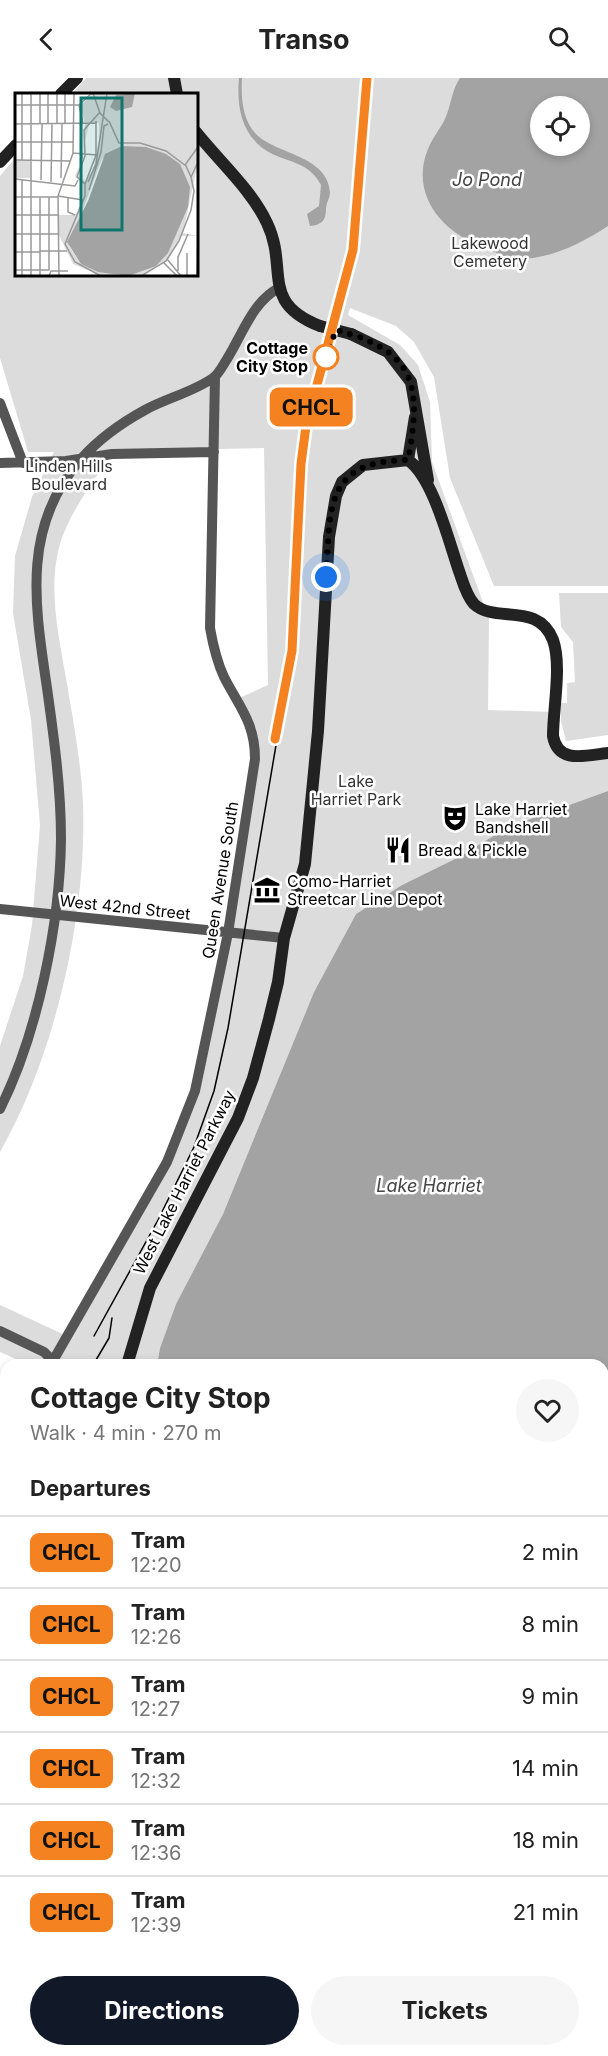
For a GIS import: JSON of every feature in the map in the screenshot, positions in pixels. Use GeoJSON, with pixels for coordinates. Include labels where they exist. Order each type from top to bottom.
{"type":"FeatureCollection","features":[{"type":"Feature","properties":{"kind":"street"},"geometry":{"type":"LineString","coordinates":[[62,93],[76,78]]}},
{"type":"Feature","properties":{"kind":"street"},"geometry":{"type":"LineString","coordinates":[[174,78],[177,93]]}},
{"type":"Feature","properties":{"kind":"street"},"geometry":{"type":"LineString","coordinates":[[198,134],[268,224],[279,288],[293,312],[320,326],[351,334],[377,345],[398,361],[411,382],[430,491]]}},
{"type":"Feature","properties":{"kind":"street"},"geometry":{"type":"LineString","coordinates":[[0,162],[15,146]]}},
{"type":"Feature","properties":{"kind":"street"},"geometry":{"type":"LineString","coordinates":[[0,1109],[20,1059],[44,978],[55,915],[61,839],[59,787],[35,609],[36,575],[43,529],[64,483],[83,457],[122,425],[146,410],[215,377],[261,300],[279,288]]}},
{"type":"Feature","properties":{"kind":"street","name":"Queen Avenue South"},"geometry":{"type":"LineString","coordinates":[[58,1359],[162,1170],[183,1127],[204,1054],[228,933],[255,759],[255,743],[246,712],[221,669],[210,628],[215,377]]}},
{"type":"Feature","properties":{"kind":"street"},"geometry":{"type":"LineString","coordinates":[[0,403],[23,464]]}},
{"type":"Feature","properties":{"kind":"street"},"geometry":{"type":"LineString","coordinates":[[416,410],[408,460],[420,471],[430,491],[467,594],[477,606],[491,613],[517,613],[529,617],[548,632],[553,639],[555,661],[553,736],[556,747],[567,756],[575,757],[608,753]]}},
{"type":"Feature","properties":{"kind":"street"},"geometry":{"type":"LineString","coordinates":[[0,463],[66,461],[112,454],[214,452]]}},
{"type":"Feature","properties":{"kind":"street","name":"West Lake Harriet Parkway"},"geometry":{"type":"LineString","coordinates":[[128,1359],[138,1319],[150,1288],[238,1118],[253,1078],[278,982],[284,938],[305,864],[318,731],[328,537],[336,496],[342,482],[363,465],[408,460]]}},
{"type":"Feature","properties":{"kind":"street","name":"West 42nd Street"},"geometry":{"type":"LineString","coordinates":[[0,909],[284,938]]}},
{"type":"Feature","properties":{"kind":"street"},"geometry":{"type":"LineString","coordinates":[[0,1331],[51,1359]]}},
{"type":"Feature","properties":{"kind":"green space"},"geometry":{"type":"Polygon","coordinates":[[[86,78],[608,78],[608,586],[494,586],[450,478],[434,377],[414,342],[396,326],[350,308],[348,315],[400,345],[418,365],[430,402],[432,462],[489,619],[488,710],[553,712],[562,753],[608,753],[608,791],[508,827],[459,857],[402,885],[356,914],[314,992],[223,1214],[176,1304],[158,1359],[16,1359],[0,1352],[0,1305],[67,1336],[149,1195],[195,1091],[255,759],[237,699],[268,685],[264,448],[111,451],[112,454],[79,503],[63,535],[58,552],[54,588],[82,788],[83,847],[79,892],[64,984],[51,1029],[37,1073],[20,1114],[0,1152],[0,1046],[23,976],[32,925],[40,825],[31,720],[13,613],[15,556],[32,497],[54,452],[28,452],[0,358],[0,176],[15,158],[15,276],[198,276],[198,93],[73,93],[86,78]]]}},
{"type":"Feature","properties":{"kind":"green space"},"geometry":{"type":"Polygon","coordinates":[[[559,593],[608,593],[608,735],[566,741],[561,721],[561,703],[567,703],[567,683],[575,682],[573,642],[561,627],[559,593]]]}},
{"type":"Feature","properties":{"kind":"water"},"geometry":{"type":"Polygon","coordinates":[[[239,78],[242,78],[242,101],[245,115],[256,134],[276,147],[311,163],[327,180],[330,194],[325,216],[320,223],[310,226],[307,214],[319,206],[321,185],[308,169],[265,150],[249,134],[239,102],[239,78]]]}},
{"type":"Feature","properties":{"kind":"water","name":"Jo Pond"},"geometry":{"type":"Polygon","coordinates":[[[460,78],[608,78],[608,226],[566,249],[542,256],[518,259],[503,256],[452,230],[432,208],[426,195],[423,165],[430,145],[444,121],[460,78]]]}},
{"type":"Feature","properties":{"kind":"water","name":"Lake Harriet"},"geometry":{"type":"Polygon","coordinates":[[[608,791],[608,1359],[158,1359],[176,1304],[223,1214],[314,992],[356,914],[402,885],[459,857],[508,827],[608,791]]]}},
{"type":"Feature","properties":{"kind":"tram line"},"geometry":{"type":"LineString","coordinates":[[94,1336],[158,1220],[194,1147],[214,1091],[228,1028],[292,651],[298,565],[298,495],[306,426],[353,251],[367,78]]}},
{"type":"Feature","properties":{"kind":"tram line","name":"CHCL"},"geometry":{"type":"LineString","coordinates":[[275,739],[292,651],[298,565],[298,495],[306,426],[353,250],[362,110],[367,78]]}},
{"type":"Feature","properties":{"kind":"tram line"},"geometry":{"type":"LineString","coordinates":[[97,1359],[109,1338],[112,1318]]}},
{"type":"Feature","properties":{"kind":"place","name":"Cottage City Stop"},"geometry":{"type":"Point","coordinates":[326,357]}},
{"type":"Feature","properties":{"kind":"place","name":"Lake Harriet Bandshell"},"geometry":{"type":"Point","coordinates":[455,818]}},
{"type":"Feature","properties":{"kind":"place","name":"Bread & Pickle"},"geometry":{"type":"Point","coordinates":[398,850]}},
{"type":"Feature","properties":{"kind":"place","name":"Como-Harriet Streetcar Line Depot"},"geometry":{"type":"Point","coordinates":[267,890]}},
{"type":"Feature","properties":{"kind":"route"},"geometry":{"type":"LineString","coordinates":[[326,357],[336,330],[377,345],[398,361],[405,371],[411,382],[416,410],[408,460],[363,465],[342,482],[336,496],[328,537],[326,577]]}},
{"type":"Feature","properties":{"kind":"park label","name":"Lakewood Cemetery"},"geometry":{"type":"Point","coordinates":[490,252]}},
{"type":"Feature","properties":{"kind":"park label","name":"Linden Hills Boulevard"},"geometry":{"type":"Point","coordinates":[69,475]}},
{"type":"Feature","properties":{"kind":"park label","name":"Lake Harriet Park"},"geometry":{"type":"Point","coordinates":[356,790]}}]}
